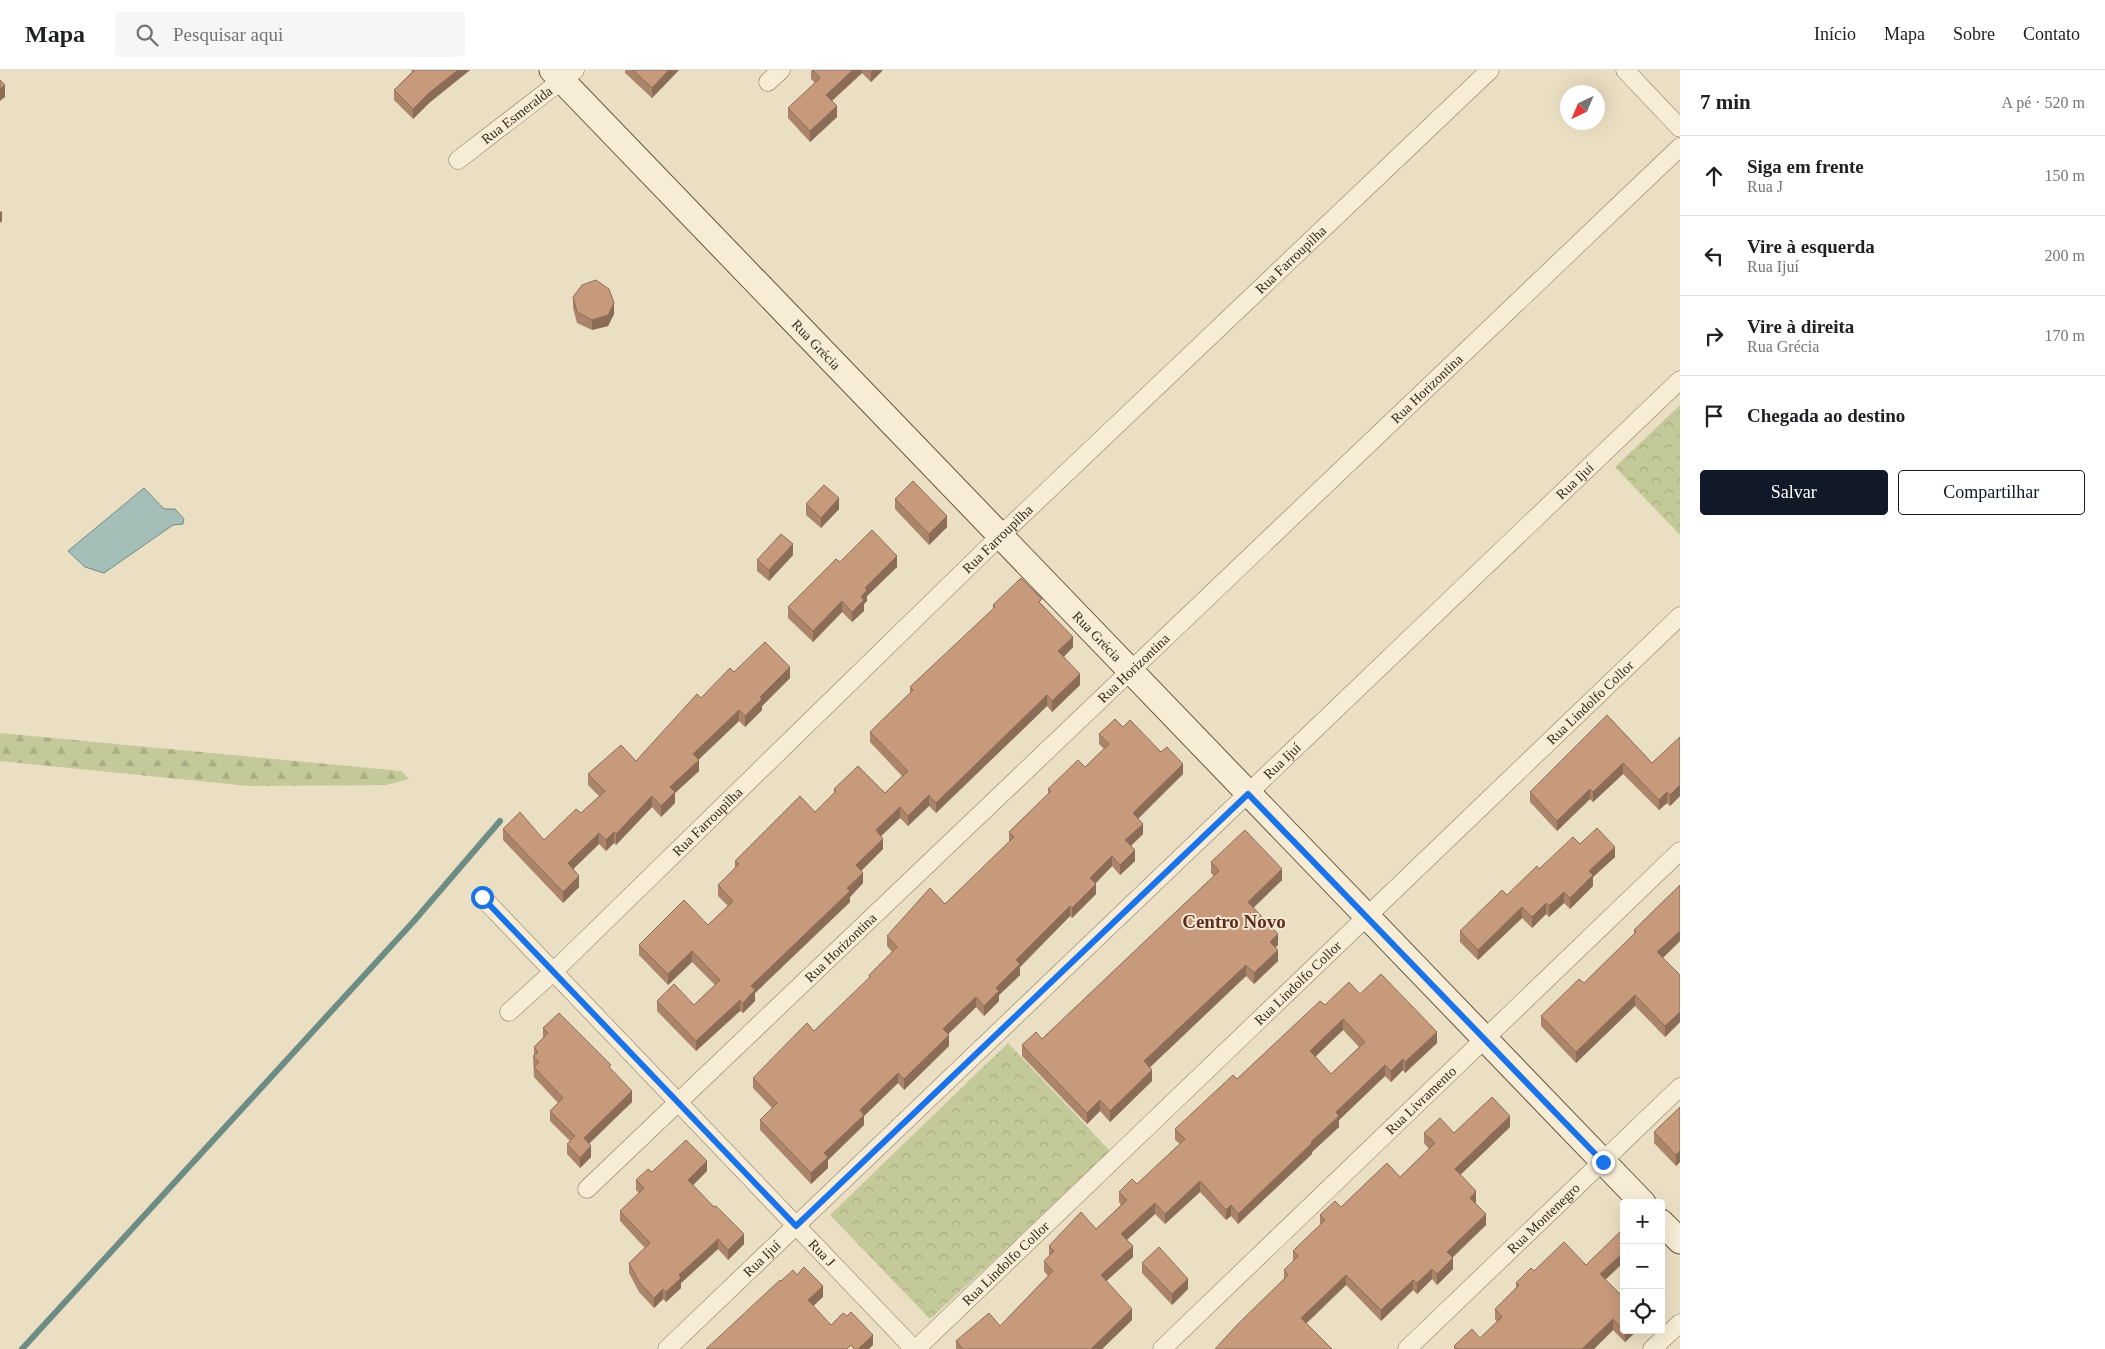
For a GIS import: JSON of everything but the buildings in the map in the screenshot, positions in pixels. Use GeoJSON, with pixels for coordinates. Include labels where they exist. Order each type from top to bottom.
{"type":"FeatureCollection","features":[{"type":"Feature","properties":{"kind":"main road","name":"Rua Grécia"},"geometry":{"type":"LineString","coordinates":[[563,74],[1000,536],[1639,1199]]}},
{"type":"Feature","properties":{"kind":"main road"},"geometry":{"type":"LineString","coordinates":[[1665,1226],[1680,1241]]}},
{"type":"Feature","properties":{"kind":"street","name":"Rua Farroupilha"},"geometry":{"type":"LineString","coordinates":[[509,1012],[553,972],[1000,536],[1490,70]]}},
{"type":"Feature","properties":{"kind":"street"},"geometry":{"type":"LineString","coordinates":[[1624,70],[1680,128]]}},
{"type":"Feature","properties":{"kind":"street","name":"Rua Esmeralda"},"geometry":{"type":"LineString","coordinates":[[458,160],[563,74]]}},
{"type":"Feature","properties":{"kind":"street","name":"Rua Horizontina"},"geometry":{"type":"LineString","coordinates":[[586,1189],[679,1103],[1680,147]]}},
{"type":"Feature","properties":{"kind":"street","name":"Rua Ijuí"},"geometry":{"type":"LineString","coordinates":[[667,1349],[1680,380]]}},
{"type":"Feature","properties":{"kind":"street","name":"Rua Lindolfo Collor"},"geometry":{"type":"LineString","coordinates":[[915,1349],[1680,616]]}},
{"type":"Feature","properties":{"kind":"street","name":"Rua Livramento"},"geometry":{"type":"LineString","coordinates":[[1162,1349],[1680,851]]}},
{"type":"Feature","properties":{"kind":"street","name":"Rua J"},"geometry":{"type":"LineString","coordinates":[[482,897],[915,1349]]}},
{"type":"Feature","properties":{"kind":"street","name":"Rua Montenegro"},"geometry":{"type":"LineString","coordinates":[[1407,1349],[1680,1087]]}},
{"type":"Feature","properties":{"kind":"street"},"geometry":{"type":"LineString","coordinates":[[1652,1349],[1680,1323]]}},
{"type":"Feature","properties":{"kind":"green space"},"geometry":{"type":"Polygon","coordinates":[[[1680,405],[1680,535],[1615,467],[1680,405]]]}},
{"type":"Feature","properties":{"kind":"green space"},"geometry":{"type":"Polygon","coordinates":[[[0,733],[401,771],[409,779],[386,785],[249,786],[0,761],[0,733]]]}},
{"type":"Feature","properties":{"kind":"green space"},"geometry":{"type":"Polygon","coordinates":[[[1008,1043],[1111,1152],[930,1319],[830,1215],[1008,1043]]]}},
{"type":"Feature","properties":{"kind":"water"},"geometry":{"type":"Polygon","coordinates":[[[144,488],[164,509],[175,509],[184,519],[183,524],[173,525],[104,573],[85,567],[68,551],[144,488]]]}},
{"type":"Feature","properties":{"kind":"waterway"},"geometry":{"type":"LineString","coordinates":[[22,1349],[414,921],[500,821]]}},
{"type":"Feature","properties":{"kind":"district","name":"Centro Novo"},"geometry":{"type":"Point","coordinates":[1234,921]}},
{"type":"Feature","properties":{"kind":"route"},"geometry":{"type":"LineString","coordinates":[[482,897],[796,1226],[1248,794],[1603,1162]]}}]}
